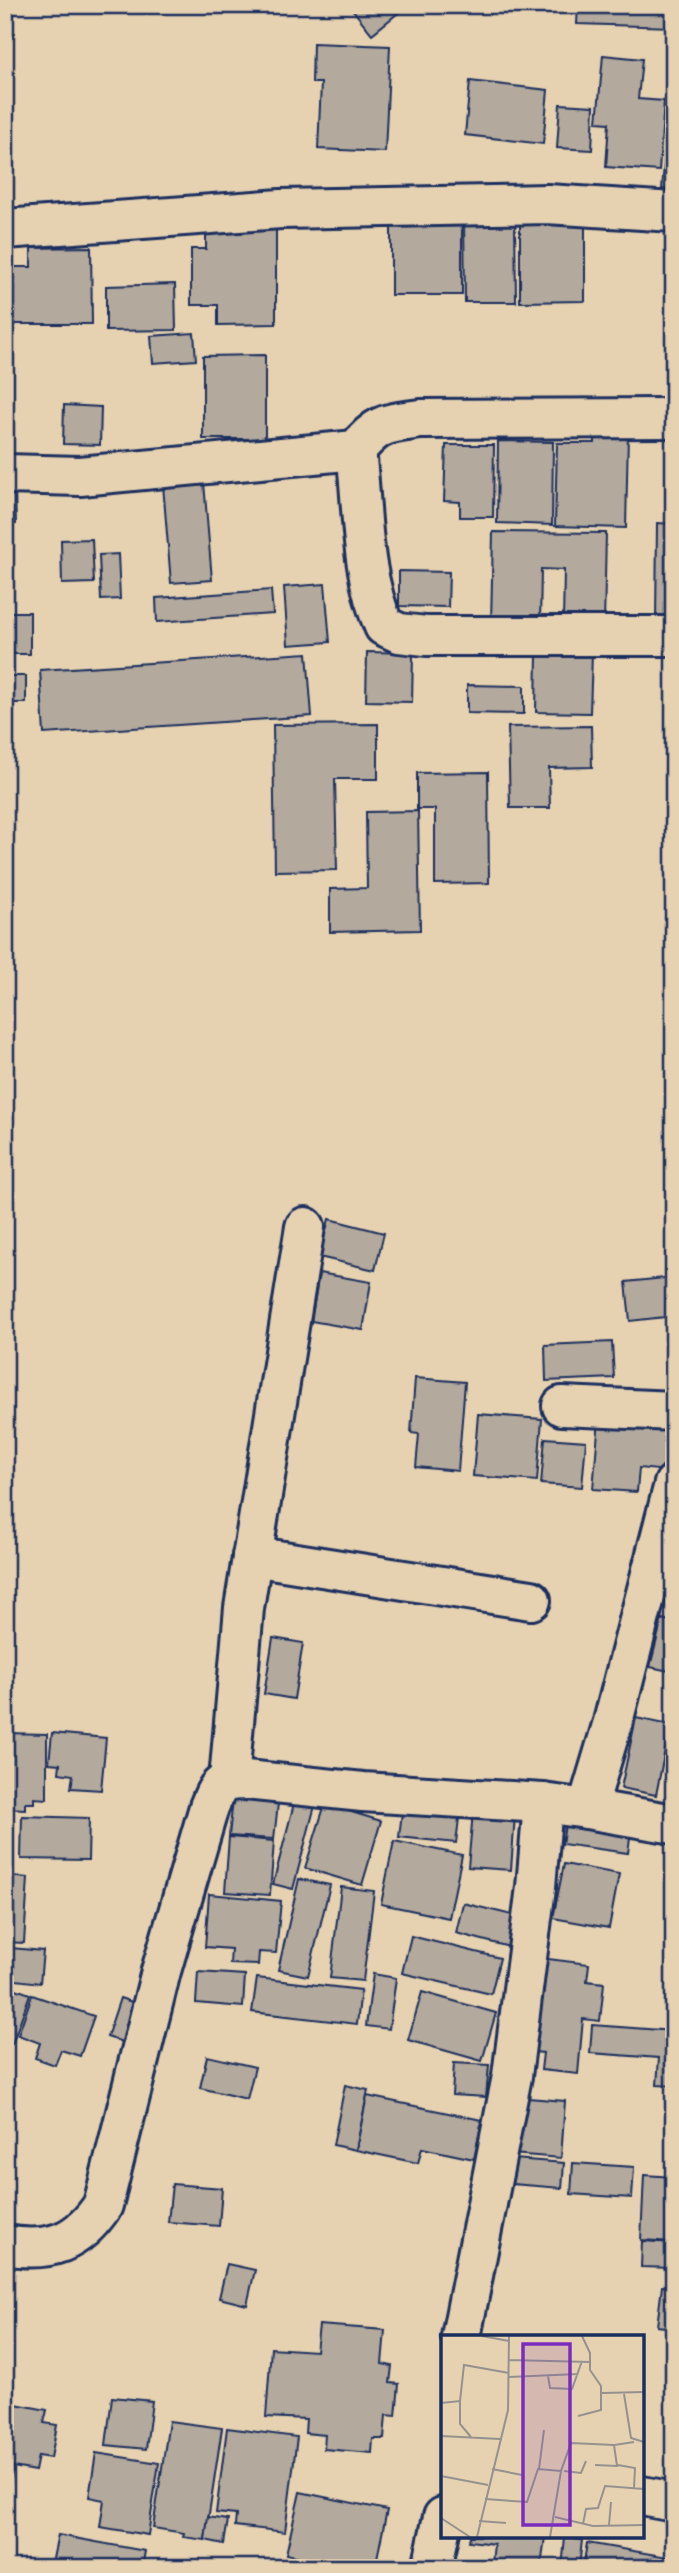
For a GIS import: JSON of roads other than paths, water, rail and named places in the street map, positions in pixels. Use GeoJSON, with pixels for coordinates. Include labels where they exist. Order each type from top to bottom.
{"type":"FeatureCollection","features":[{"type":"Feature","properties":{"kind":"street"},"geometry":{"type":"LineString","coordinates":[[5,229],[294,209],[547,204],[674,212]]}},
{"type":"Feature","properties":{"kind":"street"},"geometry":{"type":"LineString","coordinates":[[674,418],[421,419],[383,424],[370,432],[356,450],[368,575],[377,611],[384,626],[399,633],[426,636],[674,636]]}},
{"type":"Feature","properties":{"kind":"street"},"geometry":{"type":"LineString","coordinates":[[5,474],[80,476],[356,450]]}},
{"type":"Feature","properties":{"kind":"street"},"geometry":{"type":"LineString","coordinates":[[229,1780],[244,1608],[305,1227]]}},
{"type":"Feature","properties":{"kind":"street"},"geometry":{"type":"LineString","coordinates":[[562,1406],[674,1410]]}},
{"type":"Feature","properties":{"kind":"street"},"geometry":{"type":"LineString","coordinates":[[587,1809],[613,1722],[674,1484]]}},
{"type":"Feature","properties":{"kind":"street"},"geometry":{"type":"LineString","coordinates":[[252,1556],[531,1600]]}},
{"type":"Feature","properties":{"kind":"street"},"geometry":{"type":"LineString","coordinates":[[5,2245],[43,2248],[63,2243],[91,2223],[103,2205],[161,1971],[202,1832],[217,1789],[229,1780],[363,1792],[543,1803],[674,1824]]}},
{"type":"Feature","properties":{"kind":"street"},"geometry":{"type":"LineString","coordinates":[[461,2335],[512,2076],[536,1887],[543,1803]]}},
{"type":"Feature","properties":{"kind":"street"},"geometry":{"type":"LineString","coordinates":[[644,2496],[674,2502]]}},
{"type":"Feature","properties":{"kind":"street"},"geometry":{"type":"LineString","coordinates":[[432,2568],[441,2526]]}}]}
